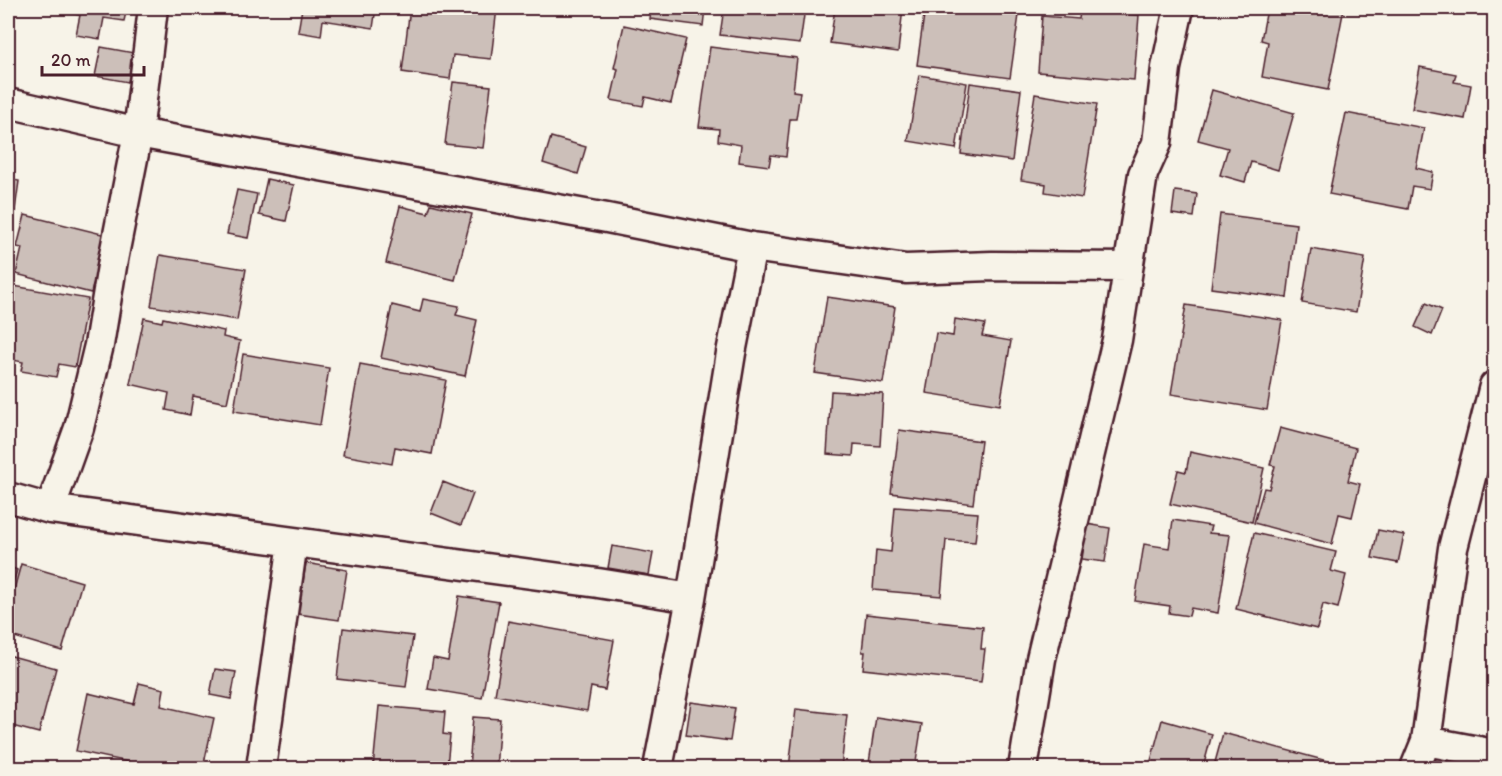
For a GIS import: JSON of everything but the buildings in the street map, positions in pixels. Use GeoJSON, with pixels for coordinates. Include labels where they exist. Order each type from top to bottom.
{"type":"FeatureCollection","features":[{"type":"Feature","properties":{"kind":"street"},"geometry":{"type":"LineString","coordinates":[[50,509],[79,428],[106,312],[113,260],[138,133],[153,8]]}},
{"type":"Feature","properties":{"kind":"street"},"geometry":{"type":"LineString","coordinates":[[1023,768],[1041,659],[1117,340],[1143,174],[1157,143],[1166,68],[1179,8]]}},
{"type":"Feature","properties":{"kind":"street"},"geometry":{"type":"LineString","coordinates":[[8,103],[138,133],[752,247],[906,269],[992,266],[1128,267]]}},
{"type":"Feature","properties":{"kind":"street"},"geometry":{"type":"LineString","coordinates":[[658,768],[691,598],[731,353],[752,247]]}},
{"type":"Feature","properties":{"kind":"street"},"geometry":{"type":"LineString","coordinates":[[1415,768],[1426,741],[1453,548],[1494,386]]}},
{"type":"Feature","properties":{"kind":"street"},"geometry":{"type":"LineString","coordinates":[[8,497],[50,509],[576,580],[691,598]]}},
{"type":"Feature","properties":{"kind":"street"},"geometry":{"type":"LineString","coordinates":[[261,768],[292,542]]}},
{"type":"Feature","properties":{"kind":"street"},"geometry":{"type":"LineString","coordinates":[[1426,741],[1494,754]]}}]}
